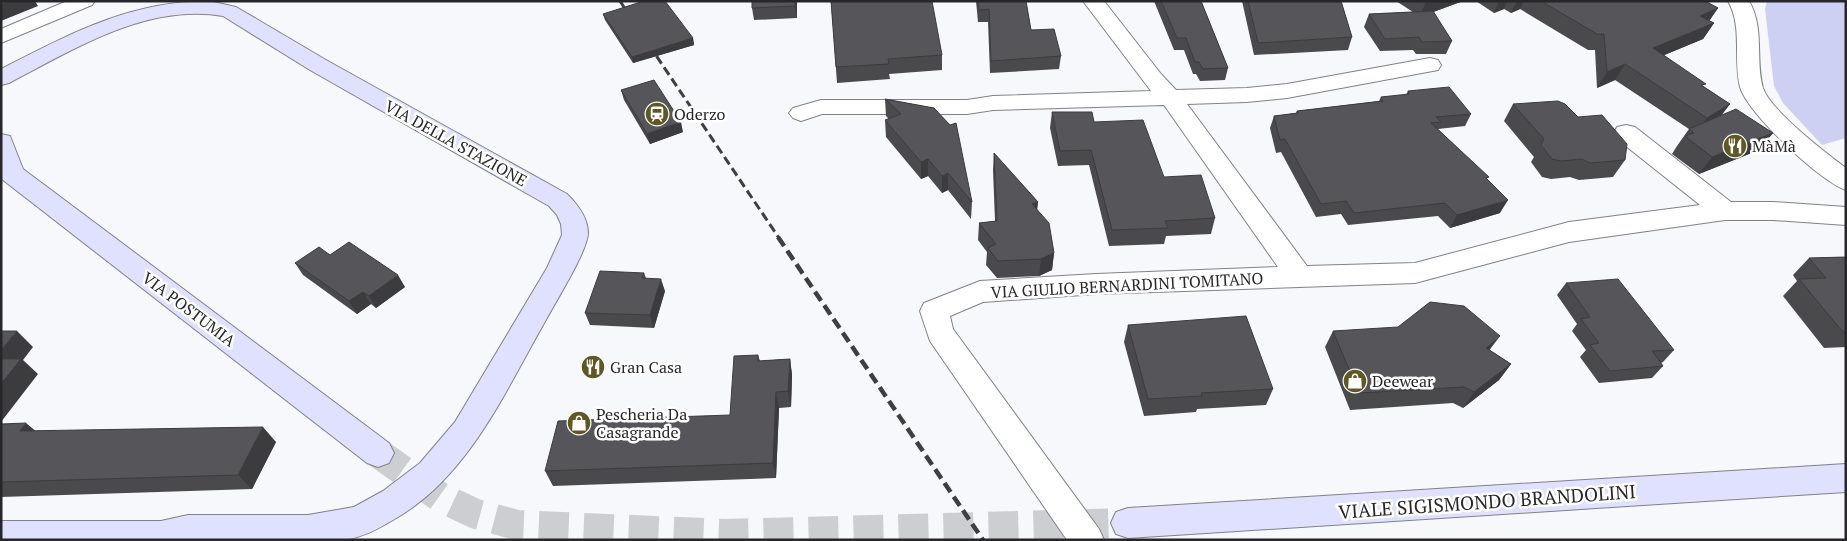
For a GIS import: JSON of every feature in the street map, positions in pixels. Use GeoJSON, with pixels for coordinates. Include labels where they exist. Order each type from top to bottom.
{"type":"FeatureCollection","features":[{"type":"Feature","properties":{"kind":"street"},"geometry":{"type":"LineString","coordinates":[[1,37],[85,1]]}},
{"type":"Feature","properties":{"kind":"street"},"geometry":{"type":"LineString","coordinates":[[1093,1],[1153,79],[1170,97],[1300,277]]}},
{"type":"Feature","properties":{"kind":"street"},"geometry":{"type":"LineString","coordinates":[[1738,1],[1745,13],[1752,88],[1757,100],[1799,141],[1846,181]]}},
{"type":"Feature","properties":{"kind":"street","name":"VIA DELLA STAZIONE"},"geometry":{"type":"LineString","coordinates":[[1,78],[62,47],[113,24],[142,14],[162,10],[206,7],[230,11],[318,65],[558,200],[568,211],[574,224],[575,235],[560,270],[466,431],[431,473],[395,502],[359,522],[308,530],[188,531],[161,537],[1,536]]}},
{"type":"Feature","properties":{"kind":"street","name":"VIA DELLA STAZIONE"},"geometry":{"type":"LineString","coordinates":[[1,67],[62,47]]}},
{"type":"Feature","properties":{"kind":"street"},"geometry":{"type":"LineString","coordinates":[[1,94],[33,61]]}},
{"type":"Feature","properties":{"kind":"street"},"geometry":{"type":"LineString","coordinates":[[801,113],[821,107],[966,107],[993,104],[1247,95],[1287,91],[1430,65]]}},
{"type":"Feature","properties":{"kind":"street"},"geometry":{"type":"LineString","coordinates":[[1626,133],[1725,211]]}},
{"type":"Feature","properties":{"kind":"street"},"geometry":{"type":"LineString","coordinates":[[1,142],[7,170]]}},
{"type":"Feature","properties":{"kind":"street","name":"VIA POSTUMIA"},"geometry":{"type":"LineString","coordinates":[[7,170],[378,453]]}},
{"type":"Feature","properties":{"kind":"street","name":"VIA GIULIO BERNARDINI TOMITANO"},"geometry":{"type":"LineString","coordinates":[[1087,540],[940,333],[934,311],[980,292],[1096,284],[1415,273],[1569,232],[1725,211],[1773,211],[1846,216]]}},
{"type":"Feature","properties":{"kind":"street","name":"VIALE SIGISMONDO BRANDOLINI"},"geometry":{"type":"LineString","coordinates":[[1128,523],[1846,478]]}},
{"type":"Feature","properties":{"kind":"shaded area"},"geometry":{"type":"Polygon","coordinates":[[[1767,1],[1846,1],[1846,138],[1822,145],[1783,103],[1774,86],[1765,9],[1767,1]]]}},
{"type":"Feature","properties":{"kind":"building"},"geometry":{"type":"Polygon","coordinates":[[[1,1],[9,1],[1,5],[1,1]]]}},
{"type":"Feature","properties":{"kind":"building"},"geometry":{"type":"Polygon","coordinates":[[[644,1],[665,1],[693,38],[632,57],[603,14],[644,1]]]}},
{"type":"Feature","properties":{"kind":"building"},"geometry":{"type":"Polygon","coordinates":[[[752,1],[796,1],[795,6],[752,8],[752,1]]]}},
{"type":"Feature","properties":{"kind":"building"},"geometry":{"type":"Polygon","coordinates":[[[831,1],[932,1],[942,55],[888,59],[889,64],[836,67],[831,1]]]}},
{"type":"Feature","properties":{"kind":"building"},"geometry":{"type":"Polygon","coordinates":[[[978,1],[1026,1],[1031,30],[1054,29],[1061,56],[991,61],[989,9],[979,10],[978,1]]]}},
{"type":"Feature","properties":{"kind":"building"},"geometry":{"type":"Polygon","coordinates":[[[1161,1],[1201,1],[1228,68],[1203,69],[1199,62],[1195,62],[1186,38],[1177,38],[1161,1]]]}},
{"type":"Feature","properties":{"kind":"building"},"geometry":{"type":"Polygon","coordinates":[[[1248,1],[1341,1],[1352,37],[1258,43],[1248,1]]]}},
{"type":"Feature","properties":{"kind":"building"},"geometry":{"type":"Polygon","coordinates":[[[1541,1],[1705,1],[1718,8],[1700,16],[1714,23],[1653,48],[1706,84],[1701,85],[1730,104],[1707,118],[1625,64],[1607,72],[1604,34],[1597,34],[1541,1]]]}},
{"type":"Feature","properties":{"kind":"building"},"geometry":{"type":"Polygon","coordinates":[[[1433,11],[1452,41],[1422,42],[1419,37],[1385,39],[1369,14],[1433,11]]]}},
{"type":"Feature","properties":{"kind":"building"},"geometry":{"type":"Polygon","coordinates":[[[654,80],[681,122],[647,134],[621,90],[654,80]]]}},
{"type":"Feature","properties":{"kind":"building"},"geometry":{"type":"Polygon","coordinates":[[[1449,87],[1471,114],[1436,117],[1441,122],[1431,123],[1489,177],[1486,178],[1508,200],[1457,215],[1445,203],[1354,213],[1346,201],[1321,204],[1285,139],[1280,140],[1274,116],[1298,113],[1297,111],[1383,101],[1381,97],[1409,94],[1408,91],[1449,87]]]}},
{"type":"Feature","properties":{"kind":"building"},"geometry":{"type":"Polygon","coordinates":[[[885,99],[934,108],[950,125],[956,123],[972,202],[948,173],[942,176],[928,159],[921,162],[885,120],[901,114],[885,99]]]}},
{"type":"Feature","properties":{"kind":"building"},"geometry":{"type":"Polygon","coordinates":[[[1558,101],[1565,104],[1578,117],[1602,115],[1627,144],[1625,160],[1590,163],[1582,159],[1561,161],[1552,159],[1541,145],[1544,139],[1513,104],[1558,101]]]}},
{"type":"Feature","properties":{"kind":"building"},"geometry":{"type":"Polygon","coordinates":[[[1736,109],[1773,133],[1712,157],[1685,136],[1694,133],[1689,129],[1736,109]]]}},
{"type":"Feature","properties":{"kind":"building"},"geometry":{"type":"Polygon","coordinates":[[[1052,112],[1092,112],[1094,122],[1143,120],[1164,177],[1201,175],[1215,218],[1165,221],[1168,228],[1112,230],[1091,150],[1060,151],[1052,112]]]}},
{"type":"Feature","properties":{"kind":"building"},"geometry":{"type":"Polygon","coordinates":[[[994,153],[1038,202],[1032,204],[1049,223],[1054,253],[1041,259],[998,261],[988,248],[996,244],[979,223],[997,221],[994,153]]]}},
{"type":"Feature","properties":{"kind":"building"},"geometry":{"type":"Polygon","coordinates":[[[349,242],[398,275],[369,296],[363,292],[349,301],[295,263],[319,247],[330,255],[349,242]]]}},
{"type":"Feature","properties":{"kind":"building"},"geometry":{"type":"Polygon","coordinates":[[[1846,257],[1846,331],[1842,331],[1799,279],[1826,278],[1809,258],[1846,257]]]}},
{"type":"Feature","properties":{"kind":"building"},"geometry":{"type":"Polygon","coordinates":[[[600,271],[644,273],[642,278],[661,279],[650,315],[585,313],[600,271]]]}},
{"type":"Feature","properties":{"kind":"building"},"geometry":{"type":"Polygon","coordinates":[[[1618,279],[1674,350],[1652,351],[1663,366],[1610,371],[1590,345],[1599,343],[1581,319],[1590,317],[1566,283],[1618,279]]]}},
{"type":"Feature","properties":{"kind":"building"},"geometry":{"type":"Polygon","coordinates":[[[1430,302],[1464,306],[1500,336],[1486,348],[1511,364],[1474,392],[1464,387],[1359,393],[1333,331],[1398,327],[1430,302]]]}},
{"type":"Feature","properties":{"kind":"building"},"geometry":{"type":"Polygon","coordinates":[[[1246,316],[1273,389],[1201,393],[1202,396],[1148,399],[1128,325],[1246,316]]]}},
{"type":"Feature","properties":{"kind":"building"},"geometry":{"type":"Polygon","coordinates":[[[1,331],[17,331],[1,350],[1,331]]]}},
{"type":"Feature","properties":{"kind":"building"},"geometry":{"type":"Polygon","coordinates":[[[758,355],[758,361],[790,359],[788,391],[776,392],[773,463],[545,471],[558,421],[730,415],[734,356],[758,355]]]}},
{"type":"Feature","properties":{"kind":"building"},"geometry":{"type":"Polygon","coordinates":[[[1,359],[21,359],[1,384],[1,359]]]}},
{"type":"Feature","properties":{"kind":"building"},"geometry":{"type":"Polygon","coordinates":[[[26,423],[20,431],[263,427],[238,475],[1,482],[1,424],[26,423]]]}},
{"type":"Feature","properties":{"kind":"tunnel"},"geometry":{"type":"LineString","coordinates":[[378,453],[440,497],[476,514],[517,525],[725,534],[1128,523]]}},
{"type":"Feature","properties":{"kind":"railway"},"geometry":{"type":"LineString","coordinates":[[620,1],[631,18]]}},
{"type":"Feature","properties":{"kind":"railway"},"geometry":{"type":"LineString","coordinates":[[649,45],[779,238]]}},
{"type":"Feature","properties":{"kind":"railway"},"geometry":{"type":"LineString","coordinates":[[778,237],[983,540]]}},
{"type":"Feature","properties":{"kind":"place","name":"Oderzo"},"geometry":{"type":"Point","coordinates":[657,114]}},
{"type":"Feature","properties":{"kind":"place","name":"MàMà"},"geometry":{"type":"Point","coordinates":[1735,146]}},
{"type":"Feature","properties":{"kind":"place","name":"Gran Casa"},"geometry":{"type":"Point","coordinates":[593,367]}},
{"type":"Feature","properties":{"kind":"place","name":"Deewear"},"geometry":{"type":"Point","coordinates":[1355,381]}},
{"type":"Feature","properties":{"kind":"place","name":"Pescheria Da Casagrande"},"geometry":{"type":"Point","coordinates":[579,423]}}]}
